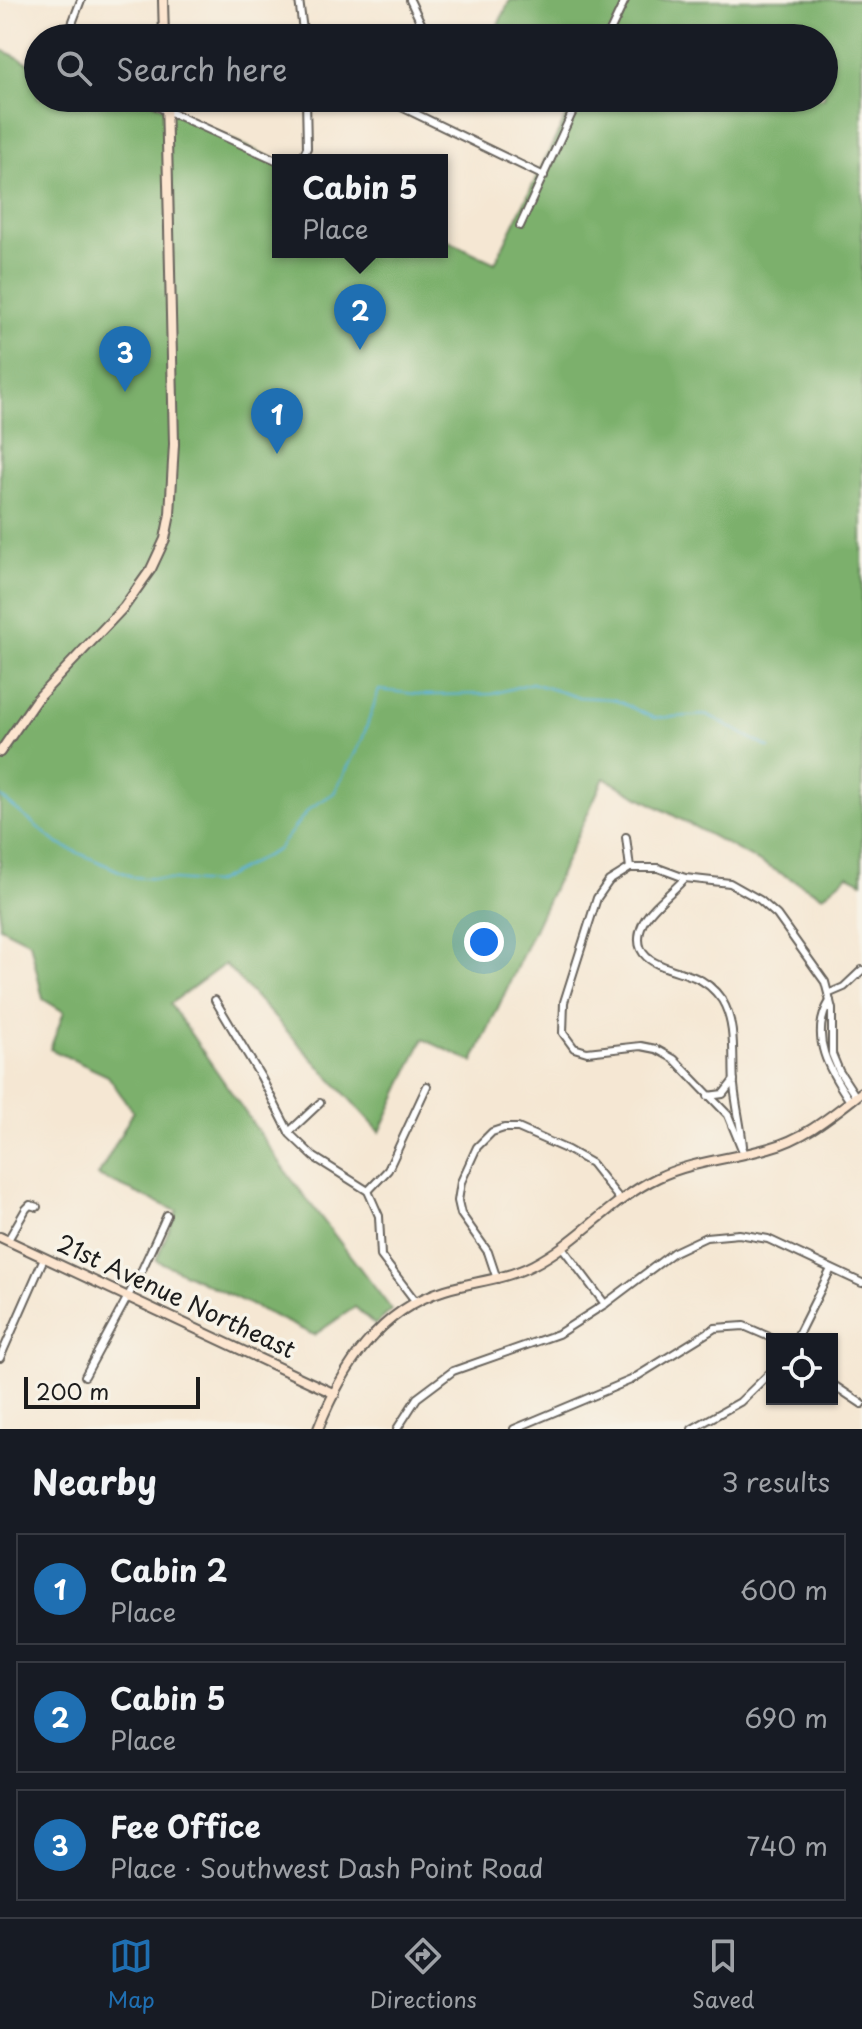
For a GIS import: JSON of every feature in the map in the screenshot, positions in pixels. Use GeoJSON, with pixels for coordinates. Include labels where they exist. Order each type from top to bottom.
{"type":"FeatureCollection","features":[{"type":"Feature","properties":{"kind":"street"},"geometry":{"type":"LineString","coordinates":[[72,24],[81,0]]}},
{"type":"Feature","properties":{"kind":"street"},"geometry":{"type":"LineString","coordinates":[[163,0],[164,24]]}},
{"type":"Feature","properties":{"kind":"street"},"geometry":{"type":"LineString","coordinates":[[299,0],[302,24]]}},
{"type":"Feature","properties":{"kind":"street"},"geometry":{"type":"LineString","coordinates":[[614,24],[625,0]]}},
{"type":"Feature","properties":{"kind":"street"},"geometry":{"type":"LineString","coordinates":[[413,1],[422,24]]}},
{"type":"Feature","properties":{"kind":"street"},"geometry":{"type":"LineString","coordinates":[[0,752],[36,700],[141,586],[165,539],[174,483],[166,112]]}},
{"type":"Feature","properties":{"kind":"street"},"geometry":{"type":"LineString","coordinates":[[172,112],[272,158]]}},
{"type":"Feature","properties":{"kind":"street"},"geometry":{"type":"LineString","coordinates":[[304,154],[307,148],[306,112]]}},
{"type":"Feature","properties":{"kind":"street"},"geometry":{"type":"LineString","coordinates":[[412,112],[544,176]]}},
{"type":"Feature","properties":{"kind":"street"},"geometry":{"type":"LineString","coordinates":[[520,226],[573,112]]}},
{"type":"Feature","properties":{"kind":"street"},"geometry":{"type":"LineString","coordinates":[[626,837],[630,868]]}},
{"type":"Feature","properties":{"kind":"street"},"geometry":{"type":"LineString","coordinates":[[318,1429],[348,1369],[367,1342],[386,1322],[416,1302],[448,1289],[497,1279],[533,1265],[562,1247],[621,1201],[669,1173],[770,1148],[807,1132],[856,1097],[832,1054],[830,993],[818,969],[792,933],[760,900],[730,883],[685,878],[658,868],[630,868],[609,881],[597,898],[564,1002],[563,1033],[571,1046],[587,1052],[633,1046],[656,1049],[682,1065],[728,1115],[744,1154]]}},
{"type":"Feature","properties":{"kind":"street"},"geometry":{"type":"LineString","coordinates":[[685,878],[646,919],[640,935],[641,945],[657,966],[694,977],[721,998],[731,1028],[736,1104],[744,1154]]}},
{"type":"Feature","properties":{"kind":"street"},"geometry":{"type":"LineString","coordinates":[[830,993],[844,987],[862,970]]}},
{"type":"Feature","properties":{"kind":"street"},"geometry":{"type":"LineString","coordinates":[[215,1000],[261,1077],[289,1132],[314,1157],[368,1191],[379,1216],[381,1256],[416,1302]]}},
{"type":"Feature","properties":{"kind":"street"},"geometry":{"type":"LineString","coordinates":[[708,1096],[723,1094],[734,1080]]}},
{"type":"Feature","properties":{"kind":"street"},"geometry":{"type":"LineString","coordinates":[[368,1191],[388,1170],[427,1086]]}},
{"type":"Feature","properties":{"kind":"street"},"geometry":{"type":"LineString","coordinates":[[723,1110],[727,1102],[736,1104]]}},
{"type":"Feature","properties":{"kind":"street"},"geometry":{"type":"LineString","coordinates":[[289,1132],[320,1103]]}},
{"type":"Feature","properties":{"kind":"street"},"geometry":{"type":"LineString","coordinates":[[497,1279],[488,1252],[461,1214],[458,1201],[461,1182],[477,1147],[492,1132],[518,1128],[568,1150],[591,1163],[621,1201]]}},
{"type":"Feature","properties":{"kind":"street"},"geometry":{"type":"LineString","coordinates":[[2,1238],[26,1209],[32,1205],[37,1207]]}},
{"type":"Feature","properties":{"kind":"street"},"geometry":{"type":"LineString","coordinates":[[85,1376],[128,1297],[167,1215]]}},
{"type":"Feature","properties":{"kind":"street"},"geometry":{"type":"LineString","coordinates":[[397,1429],[417,1398],[453,1371],[552,1336],[605,1304],[674,1252],[714,1235],[739,1234],[768,1239],[862,1283]]}},
{"type":"Feature","properties":{"kind":"street","name":"21st Avenue Northeast"},"geometry":{"type":"LineString","coordinates":[[2,1238],[335,1394]]}},
{"type":"Feature","properties":{"kind":"street"},"geometry":{"type":"LineString","coordinates":[[562,1247],[605,1304]]}},
{"type":"Feature","properties":{"kind":"street"},"geometry":{"type":"LineString","coordinates":[[0,1358],[44,1258]]}},
{"type":"Feature","properties":{"kind":"street"},"geometry":{"type":"LineString","coordinates":[[799,1333],[831,1269]]}},
{"type":"Feature","properties":{"kind":"street"},"geometry":{"type":"LineString","coordinates":[[514,1429],[631,1380],[715,1328],[744,1326],[766,1336]]}},
{"type":"Feature","properties":{"kind":"street"},"geometry":{"type":"LineString","coordinates":[[694,1429],[748,1396],[766,1377]]}},
{"type":"Feature","properties":{"kind":"street"},"geometry":{"type":"LineString","coordinates":[[838,1388],[862,1404]]}},
{"type":"Feature","properties":{"kind":"green space"},"geometry":{"type":"Polygon","coordinates":[[[510,0],[862,0],[862,882],[848,875],[823,896],[604,778],[473,1062],[423,1039],[380,1132],[225,964],[170,1004],[290,1177],[392,1310],[375,1325],[355,1307],[314,1335],[156,1260],[177,1211],[98,1176],[133,1112],[108,1076],[50,1049],[64,1012],[43,999],[30,942],[0,927],[0,49],[24,60],[24,112],[173,112],[272,158],[272,258],[448,258],[448,241],[495,263],[568,112],[838,112],[838,24],[498,24],[510,0]]]}},
{"type":"Feature","properties":{"kind":"waterway"},"geometry":{"type":"LineString","coordinates":[[0,796],[58,844],[133,877],[214,883],[277,850],[309,809],[334,793],[362,740],[379,690],[425,695],[492,694],[532,683],[577,697],[613,699],[654,718],[708,715],[769,748]]}},
{"type":"Feature","properties":{"kind":"place","name":"Cabin 5"},"geometry":{"type":"Point","coordinates":[360,350]}},
{"type":"Feature","properties":{"kind":"place","name":"Fee Office"},"geometry":{"type":"Point","coordinates":[125,392]}},
{"type":"Feature","properties":{"kind":"place","name":"Cabin 2"},"geometry":{"type":"Point","coordinates":[277,454]}}]}
